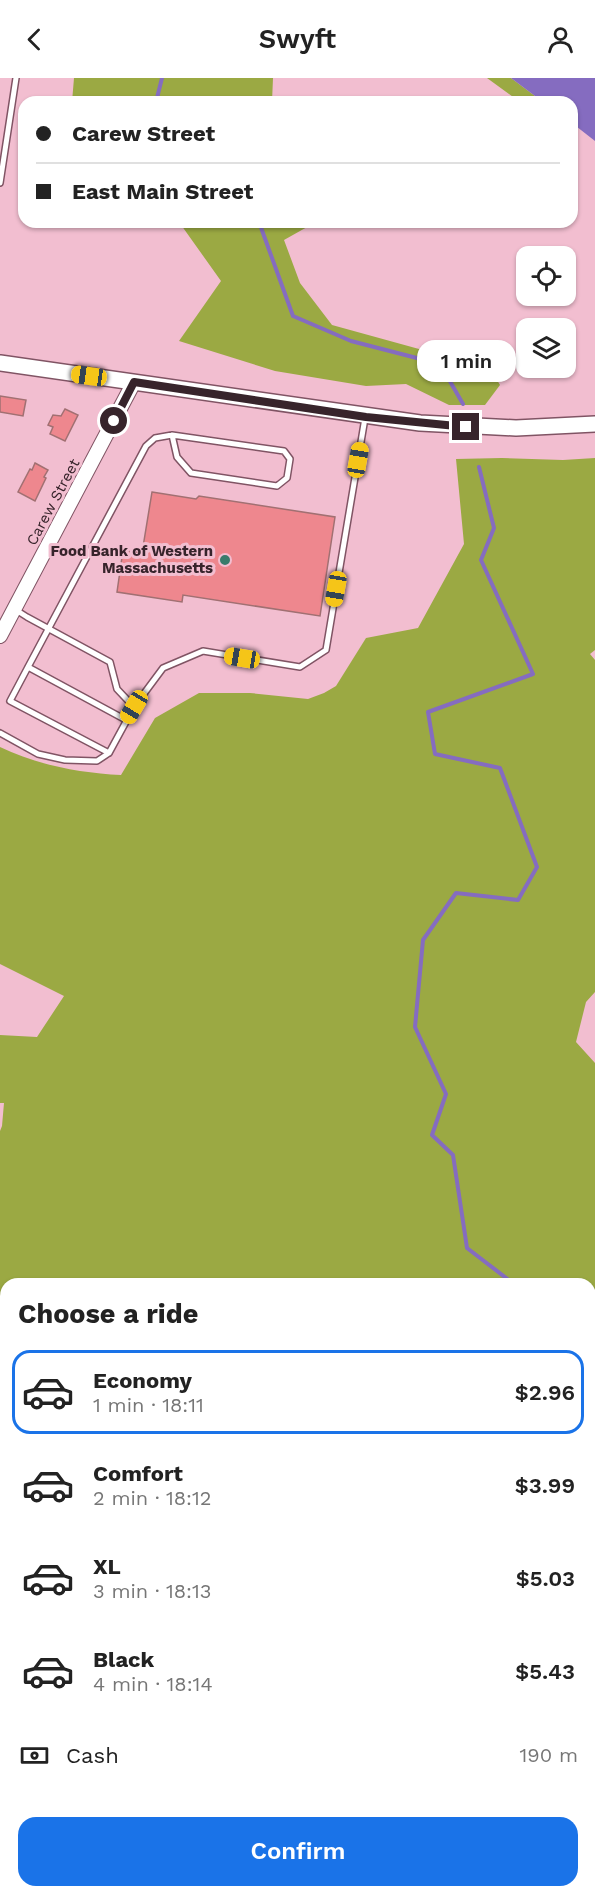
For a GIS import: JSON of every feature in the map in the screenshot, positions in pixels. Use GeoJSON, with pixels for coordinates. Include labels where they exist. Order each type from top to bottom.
{"type":"FeatureCollection","features":[{"type":"Feature","properties":{"kind":"main road"},"geometry":{"type":"LineString","coordinates":[[0,363],[366,417],[466,427],[516,428],[595,424]]}},
{"type":"Feature","properties":{"kind":"street","name":"Carew Street"},"geometry":{"type":"LineString","coordinates":[[0,636],[134,382]]}},
{"type":"Feature","properties":{"kind":"lane"},"geometry":{"type":"LineString","coordinates":[[0,183],[16,78]]}},
{"type":"Feature","properties":{"kind":"lane"},"geometry":{"type":"LineString","coordinates":[[0,733],[38,754],[65,760],[97,761],[109,753],[134,707],[163,668],[203,651],[300,667],[326,650],[366,417]]}},
{"type":"Feature","properties":{"kind":"lane"},"geometry":{"type":"LineString","coordinates":[[109,753],[10,701],[146,446],[155,438],[172,435],[284,451],[290,459],[287,478],[277,486],[191,473],[177,457],[172,435]]}},
{"type":"Feature","properties":{"kind":"lane"},"geometry":{"type":"LineString","coordinates":[[14,609],[110,662],[117,689],[134,707]]}},
{"type":"Feature","properties":{"kind":"lane"},"geometry":{"type":"LineString","coordinates":[[28,667],[126,720]]}},
{"type":"Feature","properties":{"kind":"green space"},"geometry":{"type":"Polygon","coordinates":[[[74,78],[273,78],[272,96],[72,96],[74,78]]]}},
{"type":"Feature","properties":{"kind":"green space"},"geometry":{"type":"Polygon","coordinates":[[[487,78],[511,78],[535,96],[512,96],[487,78]]]}},
{"type":"Feature","properties":{"kind":"green space"},"geometry":{"type":"Polygon","coordinates":[[[183,228],[305,228],[284,240],[300,283],[332,325],[419,349],[485,360],[500,385],[485,405],[449,405],[406,384],[366,386],[275,371],[179,341],[221,281],[183,228]]]}},
{"type":"Feature","properties":{"kind":"green space"},"geometry":{"type":"Polygon","coordinates":[[[595,458],[595,650],[590,654],[595,660],[595,992],[586,1002],[576,1042],[595,1063],[595,1278],[0,1278],[0,1131],[4,1103],[0,1103],[0,1035],[37,1037],[64,996],[0,964],[0,747],[29,759],[59,767],[121,775],[155,718],[199,693],[250,693],[308,699],[336,686],[366,638],[418,628],[464,544],[456,459],[595,458]]]}},
{"type":"Feature","properties":{"kind":"shaded area"},"geometry":{"type":"Polygon","coordinates":[[[511,78],[595,78],[595,141],[578,128],[578,96],[535,96],[511,78]]]}},
{"type":"Feature","properties":{"kind":"building"},"geometry":{"type":"Polygon","coordinates":[[[0,396],[26,400],[23,416],[0,412],[0,396]]]}},
{"type":"Feature","properties":{"kind":"building"},"geometry":{"type":"Polygon","coordinates":[[[65,409],[78,415],[65,441],[50,434],[53,427],[48,425],[53,415],[61,416],[65,409]]]}},
{"type":"Feature","properties":{"kind":"building"},"geometry":{"type":"Polygon","coordinates":[[[35,463],[48,470],[35,501],[18,492],[35,463]]]}},
{"type":"Feature","properties":{"kind":"building","name":"Food Bank of Western Massachusetts"},"geometry":{"type":"Polygon","coordinates":[[[152,492],[196,499],[199,496],[335,517],[320,616],[183,595],[182,602],[117,592],[123,550],[142,553],[152,492]]]}},
{"type":"Feature","properties":{"kind":"waterway"},"geometry":{"type":"LineString","coordinates":[[158,96],[162,78]]}},
{"type":"Feature","properties":{"kind":"waterway"},"geometry":{"type":"LineString","coordinates":[[261,228],[293,316],[351,341],[440,364],[463,404]]}},
{"type":"Feature","properties":{"kind":"waterway"},"geometry":{"type":"LineString","coordinates":[[479,467],[494,528],[481,560],[533,674],[428,712],[435,754],[500,768],[537,867],[518,900],[456,893],[423,940],[415,1027],[446,1094],[432,1135],[453,1155],[467,1248],[506,1278]]}},
{"type":"Feature","properties":{"kind":"place","name":"Food Bank of Western Massachusetts"},"geometry":{"type":"Point","coordinates":[225,560]}},
{"type":"Feature","properties":{"kind":"route"},"geometry":{"type":"LineString","coordinates":[[114,421],[134,382],[366,417],[466,427]]}}]}
